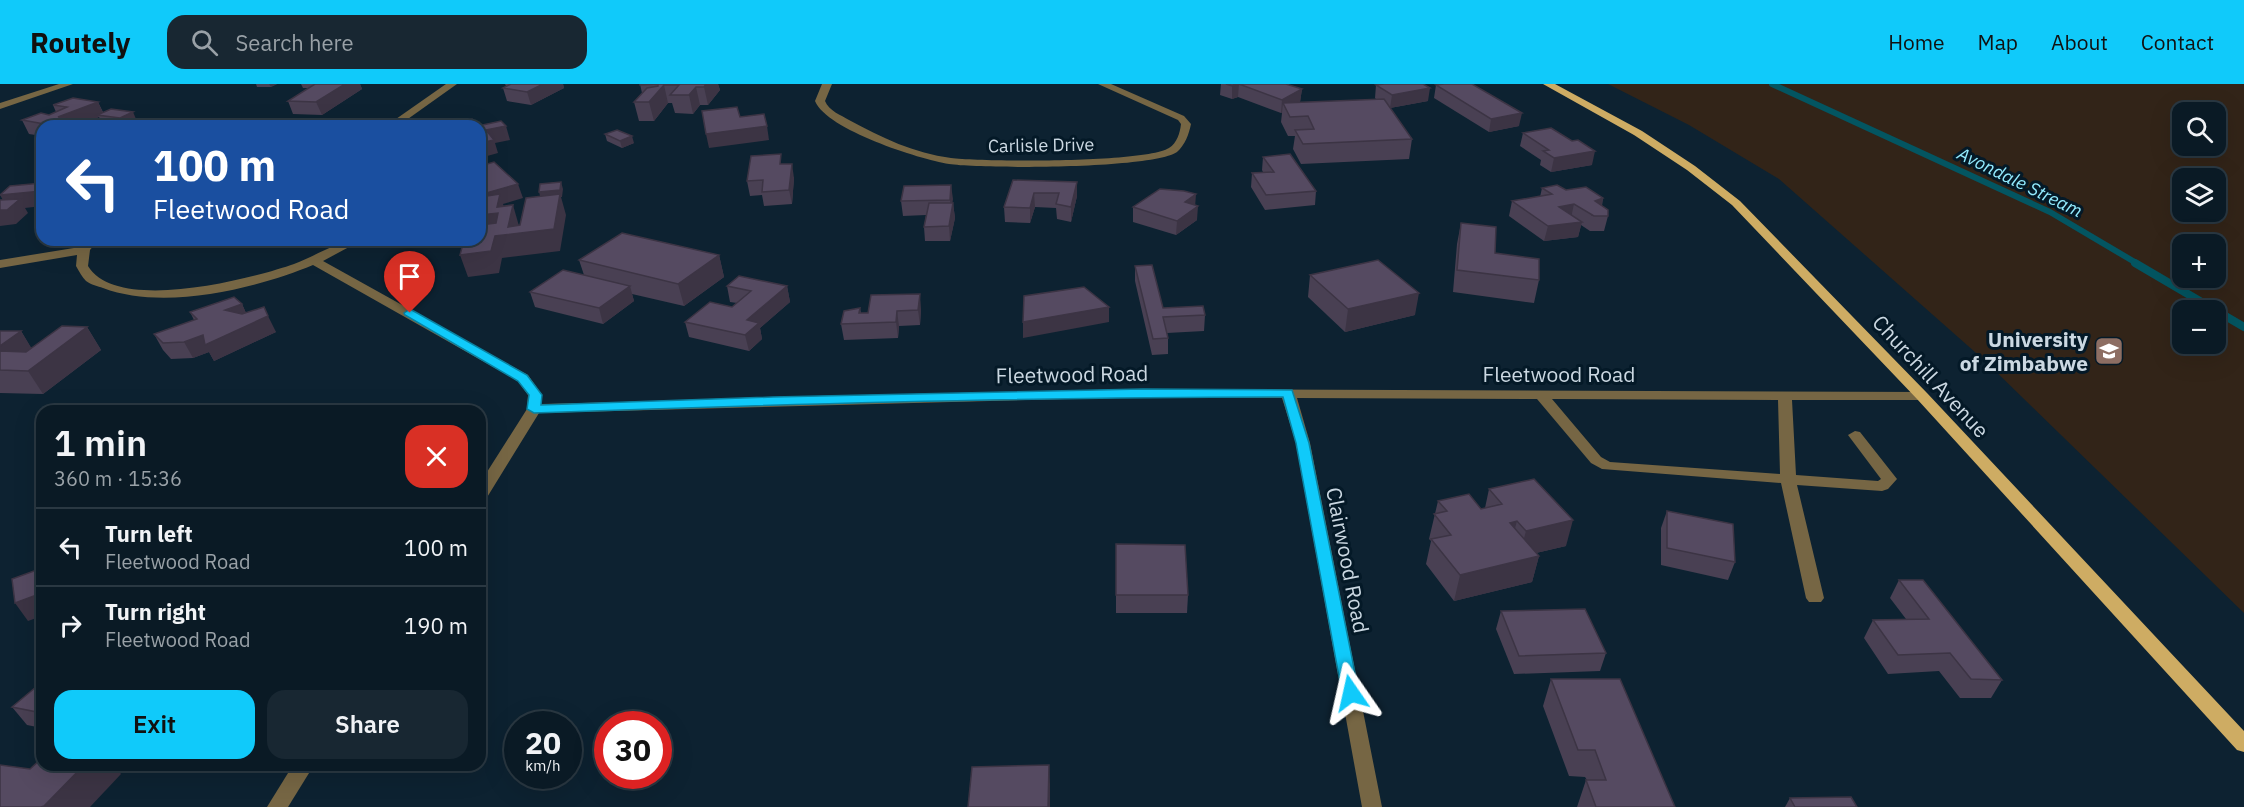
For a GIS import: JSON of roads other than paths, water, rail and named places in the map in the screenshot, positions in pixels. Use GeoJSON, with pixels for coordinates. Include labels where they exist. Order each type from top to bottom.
{"type":"FeatureCollection","features":[{"type":"Feature","properties":{"kind":"main road","name":"Churchill Avenue"},"geometry":{"type":"LineString","coordinates":[[1548,84],[1638,133],[1691,168],[1736,203],[1922,396],[2244,744]]}},
{"type":"Feature","properties":{"kind":"street"},"geometry":{"type":"LineString","coordinates":[[0,106],[68,84]]}},
{"type":"Feature","properties":{"kind":"street"},"geometry":{"type":"LineString","coordinates":[[400,120],[453,84]]}},
{"type":"Feature","properties":{"kind":"street","name":"Carlisle Drive"},"geometry":{"type":"LineString","coordinates":[[827,84],[820,101],[830,113],[885,143],[911,153],[940,159],[993,163],[1132,159],[1160,155],[1171,151],[1180,142],[1186,124],[1181,118],[1103,84]]}},
{"type":"Feature","properties":{"kind":"street"},"geometry":{"type":"LineString","coordinates":[[0,264],[83,246]]}},
{"type":"Feature","properties":{"kind":"street"},"geometry":{"type":"LineString","coordinates":[[88,246],[82,266],[91,279],[113,288],[146,293],[186,292],[231,286],[275,275],[315,261],[344,246]]}},
{"type":"Feature","properties":{"kind":"street"},"geometry":{"type":"LineString","coordinates":[[315,261],[523,378],[535,395],[534,409],[486,486]]}},
{"type":"Feature","properties":{"kind":"street","name":"Fleetwood Road"},"geometry":{"type":"LineString","coordinates":[[534,409],[773,400],[1131,393],[1922,396]]}},
{"type":"Feature","properties":{"kind":"street","name":"Clairwood Road"},"geometry":{"type":"LineString","coordinates":[[1288,393],[1303,443],[1372,807]]}},
{"type":"Feature","properties":{"kind":"street"},"geometry":{"type":"LineString","coordinates":[[1542,396],[1596,460],[1607,466],[1788,481],[1882,486],[1889,479],[1855,435]]}},
{"type":"Feature","properties":{"kind":"street"},"geometry":{"type":"LineString","coordinates":[[1785,396],[1788,481],[1815,598]]}},
{"type":"Feature","properties":{"kind":"street"},"geometry":{"type":"LineString","coordinates":[[277,807],[300,771]]}},
{"type":"Feature","properties":{"kind":"waterway","name":"Avondale Stream"},"geometry":{"type":"LineString","coordinates":[[1772,84],[2050,212],[2138,264]]}},
{"type":"Feature","properties":{"kind":"waterway","name":"Avondale Stream"},"geometry":{"type":"LineString","coordinates":[[2135,263],[2244,327]]}},
{"type":"Feature","properties":{"kind":"place","name":"University of Zimbabwe"},"geometry":{"type":"Point","coordinates":[2109,351]}}]}
